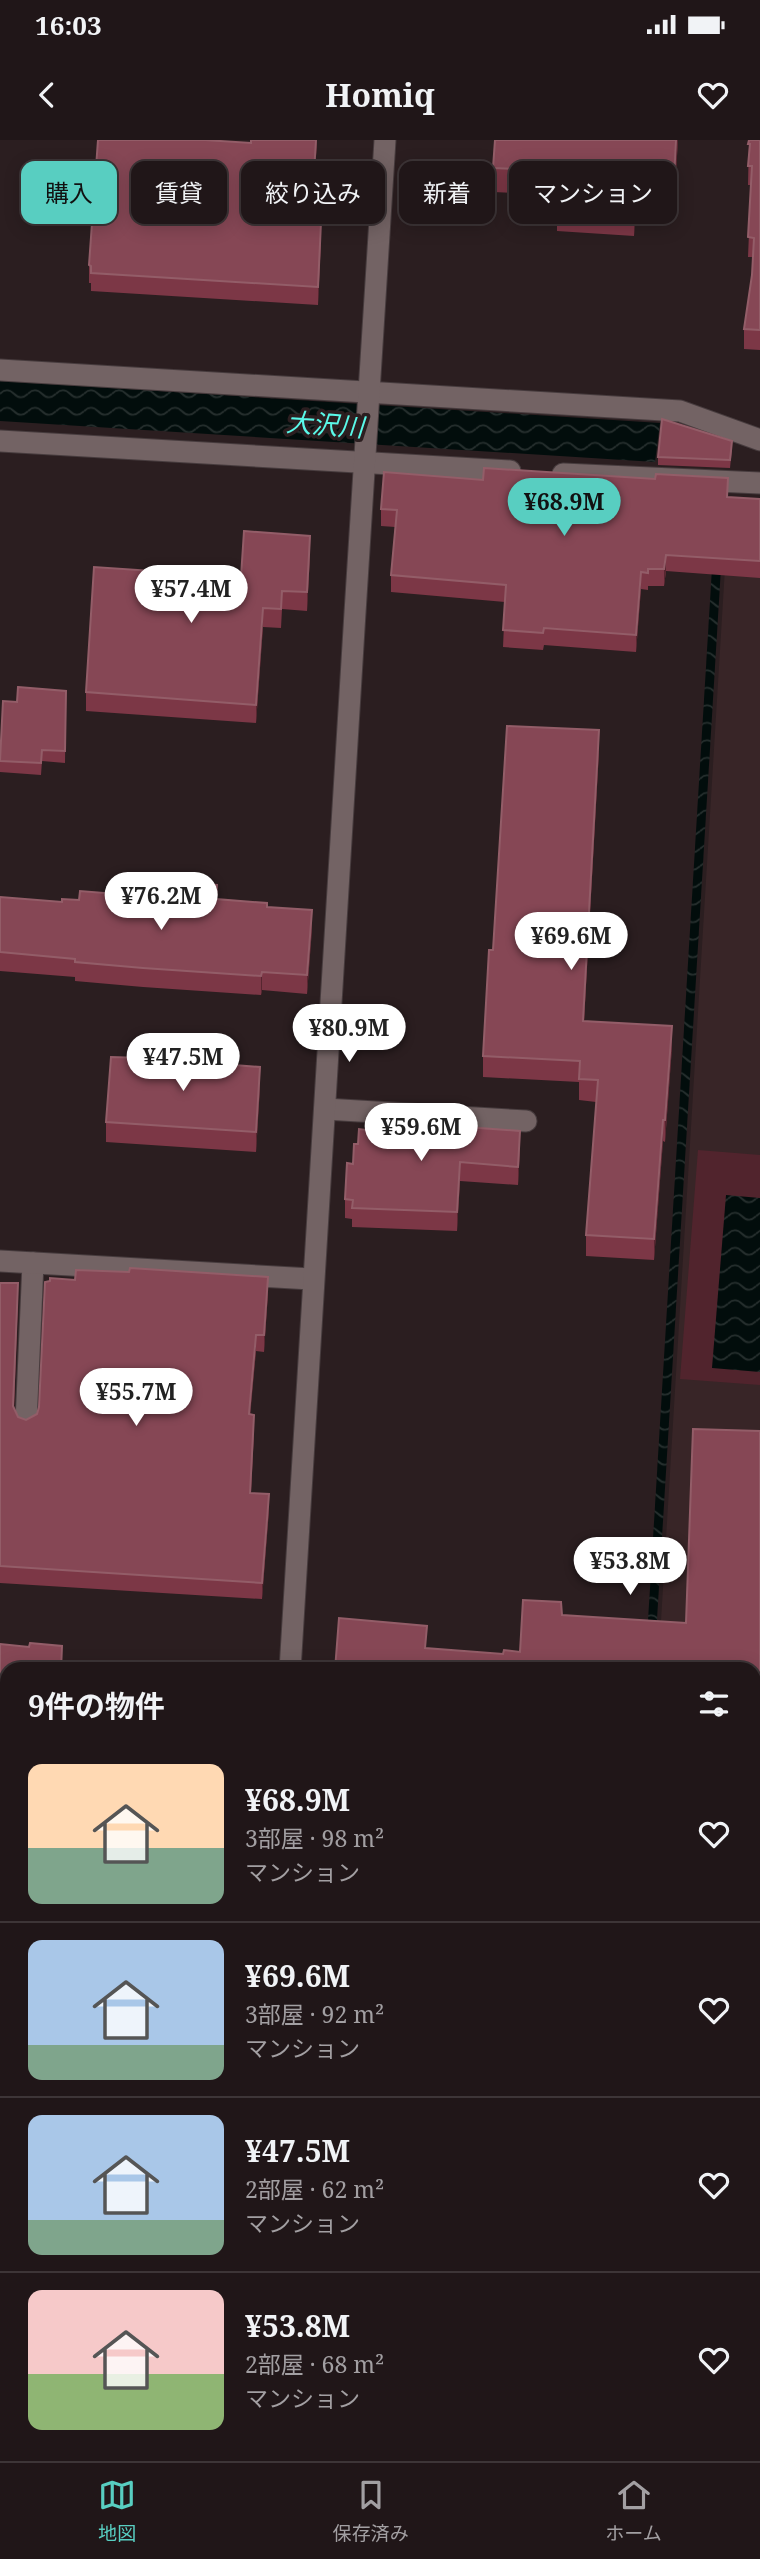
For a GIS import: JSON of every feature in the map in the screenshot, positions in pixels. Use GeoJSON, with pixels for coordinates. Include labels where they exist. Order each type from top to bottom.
{"type":"FeatureCollection","features":[{"type":"Feature","properties":{"kind":"street"},"geometry":{"type":"LineString","coordinates":[[290,1662],[311,1279],[325,1109],[384,140]]}},
{"type":"Feature","properties":{"kind":"street"},"geometry":{"type":"LineString","coordinates":[[0,370],[680,411],[760,440]]}},
{"type":"Feature","properties":{"kind":"street"},"geometry":{"type":"LineString","coordinates":[[0,441],[760,484]]}},
{"type":"Feature","properties":{"kind":"street"},"geometry":{"type":"LineString","coordinates":[[325,1109],[526,1121]]}},
{"type":"Feature","properties":{"kind":"street"},"geometry":{"type":"LineString","coordinates":[[0,1261],[311,1279]]}},
{"type":"Feature","properties":{"kind":"street"},"geometry":{"type":"LineString","coordinates":[[26,1423],[33,1263]]}},
{"type":"Feature","properties":{"kind":"shaded area"},"geometry":{"type":"Polygon","coordinates":[[[729,502],[760,505],[760,1662],[658,1662],[729,502]]]}},
{"type":"Feature","properties":{"kind":"shaded area"},"geometry":{"type":"Polygon","coordinates":[[[698,1150],[760,1155],[760,1385],[680,1379],[698,1150]]]}},
{"type":"Feature","properties":{"kind":"water","name":"大沢川"},"geometry":{"type":"Polygon","coordinates":[[[0,381],[660,423],[655,462],[0,421],[0,381]]]}},
{"type":"Feature","properties":{"kind":"water"},"geometry":{"type":"Polygon","coordinates":[[[714,535],[723,535],[654,1662],[645,1662],[714,535]]]}},
{"type":"Feature","properties":{"kind":"water"},"geometry":{"type":"Polygon","coordinates":[[[726,1195],[760,1198],[760,1372],[712,1368],[726,1195]]]}},
{"type":"Feature","properties":{"kind":"building"},"geometry":{"type":"Polygon","coordinates":[[[98,140],[251,143],[251,140],[316,140],[315,161],[241,161],[241,224],[321,224],[318,287],[91,273],[89,265],[92,224],[117,224],[117,161],[96,161],[98,140]]]}},
{"type":"Feature","properties":{"kind":"building"},"geometry":{"type":"Polygon","coordinates":[[[495,140],[676,140],[675,161],[509,161],[509,169],[495,168],[495,140]]]}},
{"type":"Feature","properties":{"kind":"building"},"geometry":{"type":"Polygon","coordinates":[[[749,140],[760,140],[760,330],[744,329],[754,238],[748,237],[752,166],[748,166],[749,140]]]}},
{"type":"Feature","properties":{"kind":"building"},"geometry":{"type":"Polygon","coordinates":[[[662,419],[732,441],[730,460],[658,457],[662,419]]]}},
{"type":"Feature","properties":{"kind":"building"},"geometry":{"type":"Polygon","coordinates":[[[484,468],[655,479],[656,474],[728,478],[727,497],[760,499],[760,561],[666,555],[664,569],[641,572],[636,635],[544,628],[543,633],[503,630],[506,585],[391,575],[397,510],[381,509],[384,472],[483,480],[484,468]]]}},
{"type":"Feature","properties":{"kind":"building"},"geometry":{"type":"Polygon","coordinates":[[[244,531],[310,536],[307,592],[282,591],[281,609],[263,608],[256,705],[86,692],[94,567],[241,577],[244,531]]]}},
{"type":"Feature","properties":{"kind":"building"},"geometry":{"type":"Polygon","coordinates":[[[18,687],[66,691],[65,751],[42,750],[41,763],[0,761],[3,701],[17,702],[18,687]]]}},
{"type":"Feature","properties":{"kind":"building"},"geometry":{"type":"Polygon","coordinates":[[[507,726],[599,730],[583,1021],[672,1026],[654,1239],[586,1235],[598,1080],[579,1079],[580,1061],[483,1056],[489,950],[493,950],[507,726]]]}},
{"type":"Feature","properties":{"kind":"building"},"geometry":{"type":"Polygon","coordinates":[[[180,883],[217,885],[216,899],[267,903],[267,907],[312,910],[307,975],[262,972],[261,976],[143,968],[0,952],[0,897],[62,902],[62,899],[79,900],[80,891],[179,899],[180,883]]]}},
{"type":"Feature","properties":{"kind":"building"},"geometry":{"type":"Polygon","coordinates":[[[145,1055],[234,1061],[234,1065],[260,1067],[256,1132],[106,1122],[111,1057],[144,1058],[145,1055]]]}},
{"type":"Feature","properties":{"kind":"building"},"geometry":{"type":"Polygon","coordinates":[[[377,1117],[452,1122],[452,1126],[520,1131],[518,1167],[460,1162],[457,1212],[352,1208],[353,1200],[345,1199],[347,1163],[353,1164],[354,1144],[358,1144],[359,1129],[375,1131],[377,1117]]]}},
{"type":"Feature","properties":{"kind":"building"},"geometry":{"type":"Polygon","coordinates":[[[130,1268],[268,1277],[264,1335],[256,1335],[249,1414],[254,1415],[250,1493],[269,1494],[262,1583],[0,1566],[0,1283],[18,1283],[13,1406],[18,1417],[26,1420],[37,1414],[39,1407],[45,1282],[50,1281],[50,1278],[75,1280],[76,1270],[129,1272],[130,1268]]]}},
{"type":"Feature","properties":{"kind":"building"},"geometry":{"type":"Polygon","coordinates":[[[693,1429],[760,1431],[760,1662],[336,1662],[339,1618],[427,1626],[425,1648],[503,1654],[504,1650],[520,1652],[523,1600],[561,1602],[562,1615],[686,1623],[693,1429]]]}},
{"type":"Feature","properties":{"kind":"building"},"geometry":{"type":"Polygon","coordinates":[[[30,1643],[62,1646],[61,1662],[0,1662],[0,1644],[29,1647],[30,1643]]]}}]}
